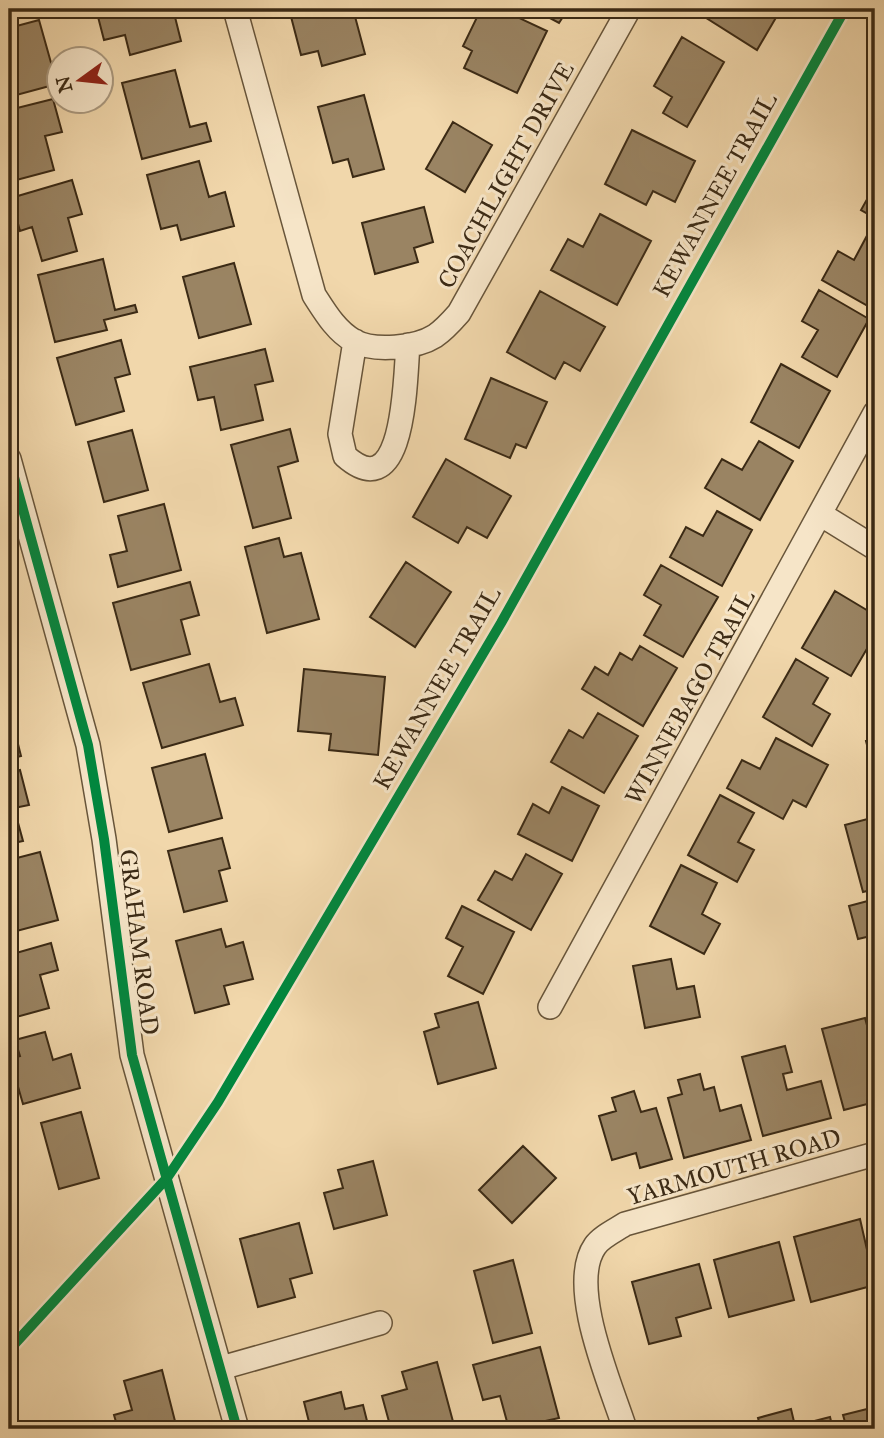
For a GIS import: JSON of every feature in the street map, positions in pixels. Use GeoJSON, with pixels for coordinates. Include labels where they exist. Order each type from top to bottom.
{"type":"FeatureCollection","features":[{"type":"Feature","properties":{"kind":"street"},"geometry":{"type":"LineString","coordinates":[[235,9],[314,295],[330,320],[355,341],[340,434],[341,448],[347,458],[364,468],[377,467],[389,460],[398,441],[408,345]]}},
{"type":"Feature","properties":{"kind":"street","name":"COACHLIGHT DRIVE"},"geometry":{"type":"LineString","coordinates":[[355,341],[380,347],[408,345],[434,337],[459,313],[629,9]]}},
{"type":"Feature","properties":{"kind":"street","name":"WINNEBAGO TRAIL"},"geometry":{"type":"LineString","coordinates":[[550,1007],[875,413]]}},
{"type":"Feature","properties":{"kind":"street","name":"GRAHAM ROAD"},"geometry":{"type":"LineString","coordinates":[[9,459],[88,745],[104,839],[132,1055],[237,1429]]}},
{"type":"Feature","properties":{"kind":"street"},"geometry":{"type":"LineString","coordinates":[[820,514],[875,548]]}},
{"type":"Feature","properties":{"kind":"street","name":"YARMOUTH ROAD"},"geometry":{"type":"LineString","coordinates":[[625,1429],[584,1297],[585,1268],[595,1245],[625,1224],[875,1154]]}},
{"type":"Feature","properties":{"kind":"street"},"geometry":{"type":"LineString","coordinates":[[221,1368],[380,1323]]}},
{"type":"Feature","properties":{"kind":"building"},"geometry":{"type":"Polygon","coordinates":[[[96,9],[173,9],[181,41],[130,55],[125,35],[104,40],[96,9]]]}},
{"type":"Feature","properties":{"kind":"building"},"geometry":{"type":"Polygon","coordinates":[[[289,9],[353,9],[365,54],[322,66],[318,51],[301,55],[289,9]]]}},
{"type":"Feature","properties":{"kind":"building"},"geometry":{"type":"Polygon","coordinates":[[[481,9],[500,9],[547,31],[517,93],[464,68],[472,51],[463,46],[481,9]]]}},
{"type":"Feature","properties":{"kind":"building"},"geometry":{"type":"Polygon","coordinates":[[[533,9],[568,9],[559,23],[533,9]]]}},
{"type":"Feature","properties":{"kind":"building"},"geometry":{"type":"Polygon","coordinates":[[[692,9],[781,9],[757,50],[692,9]]]}},
{"type":"Feature","properties":{"kind":"building"},"geometry":{"type":"Polygon","coordinates":[[[39,20],[46,46],[46,87],[9,97],[9,28],[39,20]]]}},
{"type":"Feature","properties":{"kind":"building"},"geometry":{"type":"Polygon","coordinates":[[[682,37],[724,62],[687,127],[663,113],[672,97],[654,86],[682,37]]]}},
{"type":"Feature","properties":{"kind":"building"},"geometry":{"type":"Polygon","coordinates":[[[175,70],[190,127],[206,123],[211,141],[142,159],[122,83],[175,70]]]}},
{"type":"Feature","properties":{"kind":"building"},"geometry":{"type":"Polygon","coordinates":[[[364,95],[384,169],[353,177],[348,159],[333,163],[318,107],[364,95]]]}},
{"type":"Feature","properties":{"kind":"building"},"geometry":{"type":"Polygon","coordinates":[[[46,101],[46,116],[58,116],[62,132],[45,136],[54,170],[9,182],[9,110],[46,101]]]}},
{"type":"Feature","properties":{"kind":"building"},"geometry":{"type":"Polygon","coordinates":[[[453,122],[492,145],[465,192],[426,169],[453,122]]]}},
{"type":"Feature","properties":{"kind":"building"},"geometry":{"type":"Polygon","coordinates":[[[632,130],[695,161],[675,202],[653,191],[646,205],[605,184],[632,130]]]}},
{"type":"Feature","properties":{"kind":"building"},"geometry":{"type":"Polygon","coordinates":[[[199,161],[209,197],[225,192],[234,226],[181,240],[177,225],[161,229],[147,175],[199,161]]]}},
{"type":"Feature","properties":{"kind":"building"},"geometry":{"type":"Polygon","coordinates":[[[72,180],[82,214],[68,218],[77,251],[42,261],[32,227],[20,231],[11,198],[72,180]]]}},
{"type":"Feature","properties":{"kind":"building"},"geometry":{"type":"Polygon","coordinates":[[[875,185],[875,218],[861,210],[875,185]]]}},
{"type":"Feature","properties":{"kind":"building"},"geometry":{"type":"Polygon","coordinates":[[[424,207],[433,242],[414,248],[418,262],[375,274],[362,223],[424,207]]]}},
{"type":"Feature","properties":{"kind":"building"},"geometry":{"type":"Polygon","coordinates":[[[600,214],[651,241],[617,305],[551,270],[568,239],[583,247],[600,214]]]}},
{"type":"Feature","properties":{"kind":"building"},"geometry":{"type":"Polygon","coordinates":[[[870,230],[875,233],[875,310],[822,280],[838,251],[854,260],[870,230]]]}},
{"type":"Feature","properties":{"kind":"building"},"geometry":{"type":"Polygon","coordinates":[[[103,259],[115,310],[135,305],[137,312],[104,320],[107,330],[55,342],[38,275],[103,259]]]}},
{"type":"Feature","properties":{"kind":"building"},"geometry":{"type":"Polygon","coordinates":[[[234,263],[251,324],[199,338],[183,277],[234,263]]]}},
{"type":"Feature","properties":{"kind":"building"},"geometry":{"type":"Polygon","coordinates":[[[819,290],[869,319],[837,377],[802,357],[818,330],[802,321],[819,290]]]}},
{"type":"Feature","properties":{"kind":"building"},"geometry":{"type":"Polygon","coordinates":[[[540,291],[605,327],[580,371],[564,362],[555,379],[507,352],[540,291]]]}},
{"type":"Feature","properties":{"kind":"building"},"geometry":{"type":"Polygon","coordinates":[[[121,340],[130,374],[115,378],[124,411],[76,425],[57,358],[121,340]]]}},
{"type":"Feature","properties":{"kind":"building"},"geometry":{"type":"Polygon","coordinates":[[[265,349],[273,381],[255,385],[263,420],[221,430],[214,397],[198,400],[190,367],[265,349]]]}},
{"type":"Feature","properties":{"kind":"building"},"geometry":{"type":"Polygon","coordinates":[[[781,364],[830,391],[799,448],[751,422],[781,364]]]}},
{"type":"Feature","properties":{"kind":"building"},"geometry":{"type":"Polygon","coordinates":[[[491,378],[547,402],[526,448],[516,444],[510,458],[465,439],[491,378]]]}},
{"type":"Feature","properties":{"kind":"building"},"geometry":{"type":"Polygon","coordinates":[[[290,429],[298,461],[278,467],[291,518],[253,528],[231,445],[290,429]]]}},
{"type":"Feature","properties":{"kind":"building"},"geometry":{"type":"Polygon","coordinates":[[[132,430],[148,490],[104,502],[88,442],[132,430]]]}},
{"type":"Feature","properties":{"kind":"building"},"geometry":{"type":"Polygon","coordinates":[[[759,441],[793,461],[760,520],[705,488],[722,459],[742,470],[759,441]]]}},
{"type":"Feature","properties":{"kind":"building"},"geometry":{"type":"Polygon","coordinates":[[[446,459],[511,496],[487,538],[467,527],[458,543],[413,517],[446,459]]]}},
{"type":"Feature","properties":{"kind":"building"},"geometry":{"type":"Polygon","coordinates":[[[164,504],[181,570],[118,587],[110,555],[127,551],[118,516],[164,504]]]}},
{"type":"Feature","properties":{"kind":"building"},"geometry":{"type":"Polygon","coordinates":[[[717,511],[752,530],[722,586],[670,557],[686,527],[703,536],[717,511]]]}},
{"type":"Feature","properties":{"kind":"building"},"geometry":{"type":"Polygon","coordinates":[[[279,538],[284,557],[301,553],[319,619],[267,633],[245,547],[279,538]]]}},
{"type":"Feature","properties":{"kind":"building"},"geometry":{"type":"Polygon","coordinates":[[[406,562],[451,592],[415,647],[370,617],[406,562]]]}},
{"type":"Feature","properties":{"kind":"building"},"geometry":{"type":"Polygon","coordinates":[[[661,565],[718,597],[683,657],[644,635],[661,605],[644,595],[661,565]]]}},
{"type":"Feature","properties":{"kind":"building"},"geometry":{"type":"Polygon","coordinates":[[[190,582],[199,615],[181,620],[190,654],[131,670],[113,603],[190,582]]]}},
{"type":"Feature","properties":{"kind":"building"},"geometry":{"type":"Polygon","coordinates":[[[835,591],[875,615],[875,635],[851,676],[802,648],[835,591]]]}},
{"type":"Feature","properties":{"kind":"building"},"geometry":{"type":"Polygon","coordinates":[[[640,646],[677,668],[643,726],[582,689],[595,667],[608,675],[620,653],[632,660],[640,646]]]}},
{"type":"Feature","properties":{"kind":"building"},"geometry":{"type":"Polygon","coordinates":[[[796,659],[828,678],[813,704],[830,714],[812,746],[763,717],[796,659]]]}},
{"type":"Feature","properties":{"kind":"building"},"geometry":{"type":"Polygon","coordinates":[[[209,664],[220,702],[235,698],[243,725],[162,748],[143,683],[209,664]]]}},
{"type":"Feature","properties":{"kind":"building"},"geometry":{"type":"Polygon","coordinates":[[[304,669],[385,677],[378,755],[329,750],[331,734],[298,731],[304,669]]]}},
{"type":"Feature","properties":{"kind":"building"},"geometry":{"type":"Polygon","coordinates":[[[9,708],[21,756],[9,759],[9,708]]]}},
{"type":"Feature","properties":{"kind":"building"},"geometry":{"type":"Polygon","coordinates":[[[598,713],[638,736],[604,793],[551,762],[569,730],[583,738],[598,713]]]}},
{"type":"Feature","properties":{"kind":"building"},"geometry":{"type":"Polygon","coordinates":[[[776,738],[828,765],[806,807],[793,800],[783,819],[727,788],[742,760],[760,769],[776,738]]]}},
{"type":"Feature","properties":{"kind":"building"},"geometry":{"type":"Polygon","coordinates":[[[875,738],[875,777],[866,741],[875,738]]]}},
{"type":"Feature","properties":{"kind":"building"},"geometry":{"type":"Polygon","coordinates":[[[205,754],[222,818],[169,832],[152,768],[205,754]]]}},
{"type":"Feature","properties":{"kind":"building"},"geometry":{"type":"Polygon","coordinates":[[[20,770],[29,805],[14,808],[23,841],[9,844],[9,773],[20,770]]]}},
{"type":"Feature","properties":{"kind":"building"},"geometry":{"type":"Polygon","coordinates":[[[562,787],[599,806],[572,861],[518,834],[533,804],[549,813],[562,787]]]}},
{"type":"Feature","properties":{"kind":"building"},"geometry":{"type":"Polygon","coordinates":[[[720,795],[754,813],[738,842],[754,850],[737,882],[688,855],[720,795]]]}},
{"type":"Feature","properties":{"kind":"building"},"geometry":{"type":"Polygon","coordinates":[[[875,817],[875,889],[863,892],[845,825],[875,817]]]}},
{"type":"Feature","properties":{"kind":"building"},"geometry":{"type":"Polygon","coordinates":[[[222,838],[230,868],[219,871],[227,901],[184,912],[168,851],[222,838]]]}},
{"type":"Feature","properties":{"kind":"building"},"geometry":{"type":"Polygon","coordinates":[[[40,852],[58,920],[9,933],[9,860],[40,852]]]}},
{"type":"Feature","properties":{"kind":"building"},"geometry":{"type":"Polygon","coordinates":[[[526,854],[562,874],[531,930],[478,900],[495,871],[512,880],[526,854]]]}},
{"type":"Feature","properties":{"kind":"building"},"geometry":{"type":"Polygon","coordinates":[[[681,865],[717,883],[702,914],[720,924],[704,954],[650,926],[681,865]]]}},
{"type":"Feature","properties":{"kind":"building"},"geometry":{"type":"Polygon","coordinates":[[[875,899],[875,935],[858,939],[849,906],[875,899]]]}},
{"type":"Feature","properties":{"kind":"building"},"geometry":{"type":"Polygon","coordinates":[[[462,906],[514,932],[483,994],[448,976],[463,947],[446,938],[462,906]]]}},
{"type":"Feature","properties":{"kind":"building"},"geometry":{"type":"Polygon","coordinates":[[[221,929],[226,947],[243,942],[253,979],[224,986],[229,1004],[195,1013],[176,941],[221,929]]]}},
{"type":"Feature","properties":{"kind":"building"},"geometry":{"type":"Polygon","coordinates":[[[51,943],[58,970],[40,975],[49,1008],[9,1019],[9,955],[51,943]]]}},
{"type":"Feature","properties":{"kind":"building"},"geometry":{"type":"Polygon","coordinates":[[[671,959],[677,989],[694,986],[700,1017],[645,1028],[633,966],[671,959]]]}},
{"type":"Feature","properties":{"kind":"building"},"geometry":{"type":"Polygon","coordinates":[[[478,1002],[496,1068],[438,1084],[424,1032],[439,1027],[435,1014],[478,1002]]]}},
{"type":"Feature","properties":{"kind":"building"},"geometry":{"type":"Polygon","coordinates":[[[865,1018],[875,1055],[875,1102],[844,1110],[822,1029],[865,1018]]]}},
{"type":"Feature","properties":{"kind":"building"},"geometry":{"type":"Polygon","coordinates":[[[45,1032],[53,1060],[71,1054],[80,1088],[23,1104],[10,1059],[20,1056],[15,1040],[45,1032]]]}},
{"type":"Feature","properties":{"kind":"building"},"geometry":{"type":"Polygon","coordinates":[[[785,1046],[792,1072],[783,1074],[787,1090],[821,1081],[831,1118],[763,1136],[742,1057],[785,1046]]]}},
{"type":"Feature","properties":{"kind":"building"},"geometry":{"type":"Polygon","coordinates":[[[700,1074],[704,1090],[714,1087],[720,1111],[741,1105],[751,1140],[684,1158],[668,1098],[682,1094],[678,1080],[700,1074]]]}},
{"type":"Feature","properties":{"kind":"building"},"geometry":{"type":"Polygon","coordinates":[[[634,1091],[641,1112],[656,1108],[672,1159],[640,1168],[636,1153],[612,1160],[599,1116],[616,1111],[612,1098],[634,1091]]]}},
{"type":"Feature","properties":{"kind":"building"},"geometry":{"type":"Polygon","coordinates":[[[81,1112],[99,1178],[59,1189],[41,1123],[81,1112]]]}},
{"type":"Feature","properties":{"kind":"building"},"geometry":{"type":"Polygon","coordinates":[[[523,1146],[556,1178],[512,1223],[479,1190],[523,1146]]]}},
{"type":"Feature","properties":{"kind":"building"},"geometry":{"type":"Polygon","coordinates":[[[373,1161],[387,1215],[334,1229],[324,1193],[343,1188],[338,1170],[373,1161]]]}},
{"type":"Feature","properties":{"kind":"building"},"geometry":{"type":"Polygon","coordinates":[[[860,1219],[875,1285],[811,1302],[794,1237],[860,1219]]]}},
{"type":"Feature","properties":{"kind":"building"},"geometry":{"type":"Polygon","coordinates":[[[299,1223],[312,1273],[290,1279],[295,1297],[258,1307],[240,1239],[299,1223]]]}},
{"type":"Feature","properties":{"kind":"building"},"geometry":{"type":"Polygon","coordinates":[[[779,1242],[794,1300],[729,1317],[714,1260],[779,1242]]]}},
{"type":"Feature","properties":{"kind":"building"},"geometry":{"type":"Polygon","coordinates":[[[513,1260],[532,1333],[493,1343],[474,1271],[513,1260]]]}},
{"type":"Feature","properties":{"kind":"building"},"geometry":{"type":"Polygon","coordinates":[[[699,1264],[711,1308],[676,1318],[681,1336],[649,1344],[632,1282],[699,1264]]]}},
{"type":"Feature","properties":{"kind":"building"},"geometry":{"type":"Polygon","coordinates":[[[540,1347],[559,1418],[509,1429],[500,1396],[483,1400],[473,1365],[540,1347]]]}},
{"type":"Feature","properties":{"kind":"building"},"geometry":{"type":"Polygon","coordinates":[[[437,1362],[455,1429],[391,1429],[382,1396],[407,1389],[402,1372],[437,1362]]]}},
{"type":"Feature","properties":{"kind":"building"},"geometry":{"type":"Polygon","coordinates":[[[162,1370],[177,1429],[118,1429],[114,1415],[132,1410],[124,1381],[162,1370]]]}},
{"type":"Feature","properties":{"kind":"building"},"geometry":{"type":"Polygon","coordinates":[[[341,1392],[345,1409],[363,1405],[369,1429],[293,1429],[292,1426],[309,1422],[304,1402],[341,1392]]]}},
{"type":"Feature","properties":{"kind":"building"},"geometry":{"type":"Polygon","coordinates":[[[875,1407],[875,1429],[847,1429],[843,1415],[875,1407]]]}},
{"type":"Feature","properties":{"kind":"building"},"geometry":{"type":"Polygon","coordinates":[[[791,1409],[795,1426],[830,1417],[833,1429],[761,1429],[758,1418],[791,1409]]]}},
{"type":"Feature","properties":{"kind":"cycle path","name":"KEWANNEE TRAIL"},"geometry":{"type":"LineString","coordinates":[[9,1350],[167,1178],[218,1102],[501,623],[845,9]]}},
{"type":"Feature","properties":{"kind":"cycle path"},"geometry":{"type":"LineString","coordinates":[[9,459],[88,745],[104,839],[132,1055],[237,1429]]}}]}
